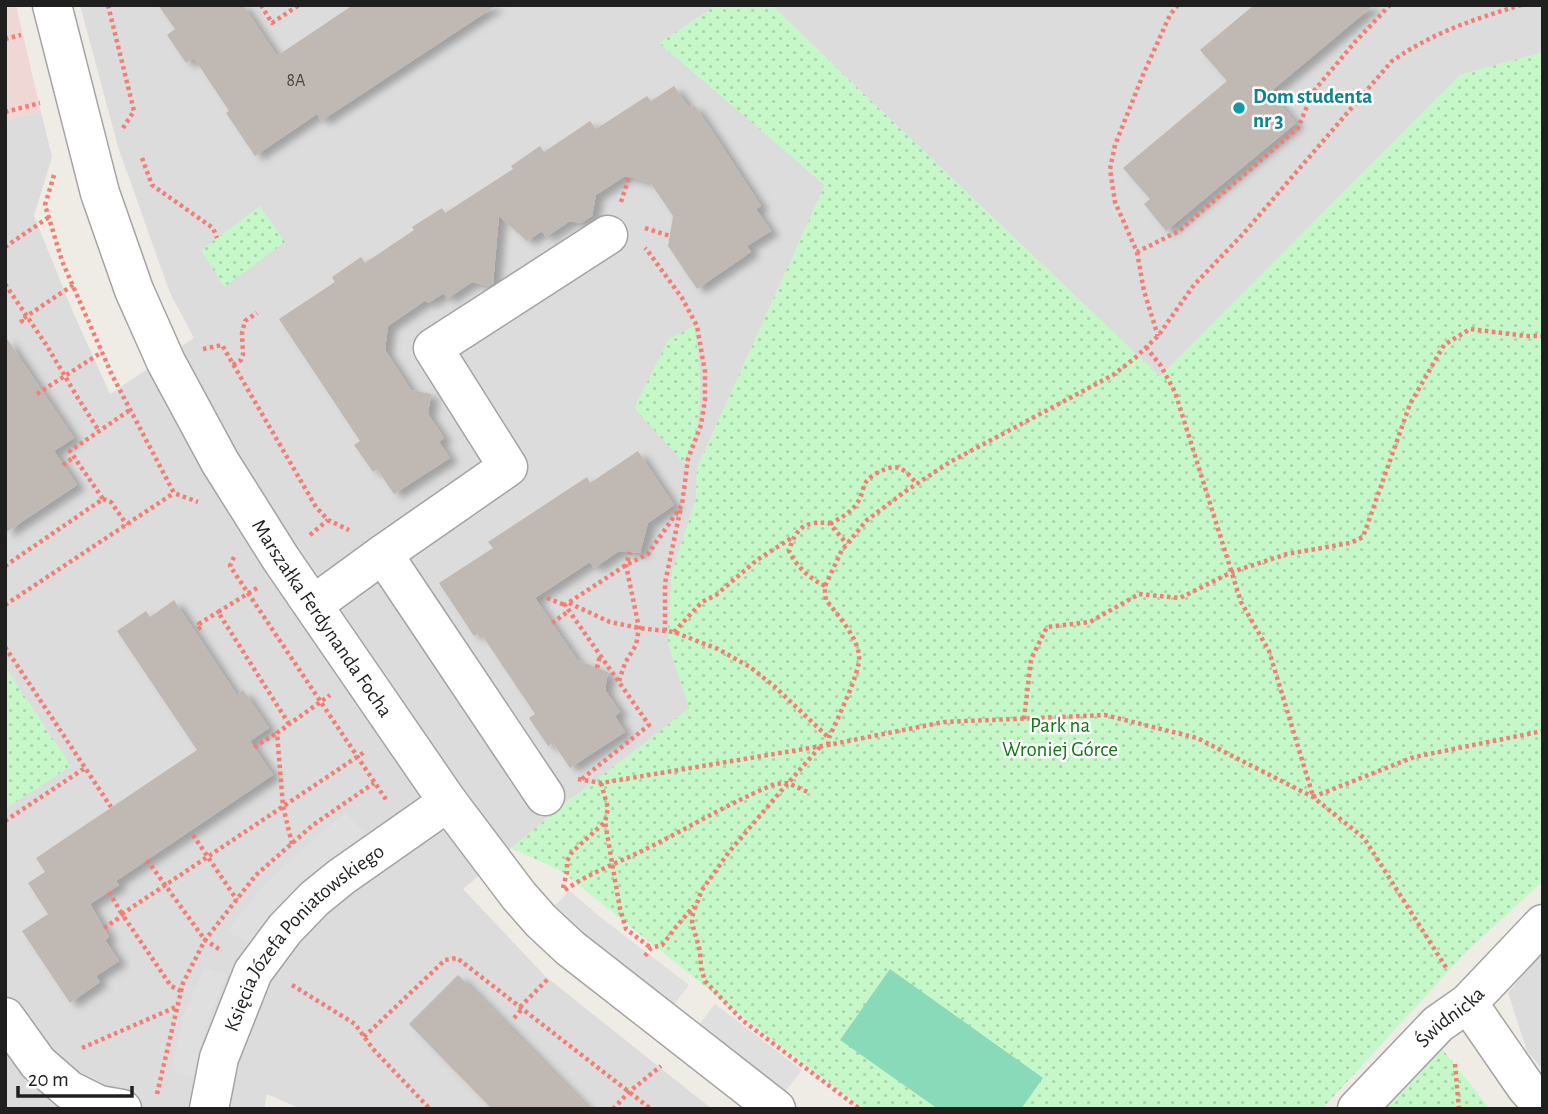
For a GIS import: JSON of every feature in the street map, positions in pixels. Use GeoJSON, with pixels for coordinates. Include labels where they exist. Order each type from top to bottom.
{"type":"FeatureCollection","features":[{"type":"Feature","properties":{"kind":"street","name":"Marszałka Ferdynanda Focha"},"geometry":{"type":"LineString","coordinates":[[52,5],[100,193],[134,290],[166,362],[220,462],[281,559],[447,802],[511,887],[541,921],[570,948],[776,1109]]}},
{"type":"Feature","properties":{"kind":"street"},"geometry":{"type":"LineString","coordinates":[[313,606],[508,467],[433,348],[608,235]]}},
{"type":"Feature","properties":{"kind":"street"},"geometry":{"type":"LineString","coordinates":[[383,554],[545,796]]}},
{"type":"Feature","properties":{"kind":"street","name":"Księcia Józefa Poniatowskiego"},"geometry":{"type":"LineString","coordinates":[[209,1109],[219,1058],[253,972],[285,929],[314,899],[341,877],[447,802]]}},
{"type":"Feature","properties":{"kind":"street","name":"Świdnicka"},"geometry":{"type":"LineString","coordinates":[[1357,1109],[1438,1024],[1468,1003],[1543,924]]}},
{"type":"Feature","properties":{"kind":"street"},"geometry":{"type":"LineString","coordinates":[[1468,1003],[1543,1106]]}},
{"type":"Feature","properties":{"kind":"street"},"geometry":{"type":"LineString","coordinates":[[5,1017],[36,1060],[69,1090],[99,1104],[122,1109]]}},
{"type":"Feature","properties":{"kind":"path"},"geometry":{"type":"LineString","coordinates":[[261,5],[272,23],[299,5]]}},
{"type":"Feature","properties":{"kind":"path"},"geometry":{"type":"LineString","coordinates":[[1158,336],[1144,291],[1137,252],[1115,202],[1110,169],[1115,145],[1143,75],[1170,15],[1178,5]]}},
{"type":"Feature","properties":{"kind":"path"},"geometry":{"type":"LineString","coordinates":[[1137,252],[1179,231],[1297,128],[1313,92],[1390,5]]}},
{"type":"Feature","properties":{"kind":"path"},"geometry":{"type":"LineString","coordinates":[[828,745],[858,670],[859,656],[853,639],[827,600],[825,586],[842,550],[867,520],[950,462],[1112,375],[1158,336],[1194,285],[1243,234],[1392,61],[1414,46],[1466,22],[1521,5]]}},
{"type":"Feature","properties":{"kind":"path"},"geometry":{"type":"LineString","coordinates":[[5,38],[27,34]]}},
{"type":"Feature","properties":{"kind":"path"},"geometry":{"type":"LineString","coordinates":[[5,112],[44,102]]}},
{"type":"Feature","properties":{"kind":"path"},"geometry":{"type":"LineString","coordinates":[[142,158],[152,185],[213,228],[217,238]]}},
{"type":"Feature","properties":{"kind":"path"},"geometry":{"type":"LineString","coordinates":[[56,169],[46,205],[62,261],[102,352],[174,493],[198,502]]}},
{"type":"Feature","properties":{"kind":"path"},"geometry":{"type":"LineString","coordinates":[[5,247],[49,217]]}},
{"type":"Feature","properties":{"kind":"path"},"geometry":{"type":"LineString","coordinates":[[608,235],[648,250],[682,298],[697,326],[705,372],[705,400],[701,425],[688,460],[682,505],[665,583],[665,631]]}},
{"type":"Feature","properties":{"kind":"path"},"geometry":{"type":"LineString","coordinates":[[5,284],[99,431]]}},
{"type":"Feature","properties":{"kind":"path"},"geometry":{"type":"LineString","coordinates":[[20,322],[73,285]]}},
{"type":"Feature","properties":{"kind":"path"},"geometry":{"type":"LineString","coordinates":[[233,365],[241,360],[243,355],[242,333],[245,321],[257,313]]}},
{"type":"Feature","properties":{"kind":"path"},"geometry":{"type":"LineString","coordinates":[[1024,719],[1031,659],[1047,628],[1090,622],[1139,594],[1180,598],[1232,572],[1287,554],[1350,543],[1363,537],[1410,404],[1444,345],[1470,329],[1543,336]]}},
{"type":"Feature","properties":{"kind":"path"},"geometry":{"type":"LineString","coordinates":[[199,350],[222,345],[316,507],[328,520],[374,541],[383,554]]}},
{"type":"Feature","properties":{"kind":"path"},"geometry":{"type":"LineString","coordinates":[[1146,347],[1161,366],[1175,392],[1241,602],[1269,651],[1313,797]]}},
{"type":"Feature","properties":{"kind":"path"},"geometry":{"type":"LineString","coordinates":[[37,394],[102,352]]}},
{"type":"Feature","properties":{"kind":"path"},"geometry":{"type":"LineString","coordinates":[[127,525],[111,502],[103,499],[70,451],[130,410]]}},
{"type":"Feature","properties":{"kind":"path"},"geometry":{"type":"LineString","coordinates":[[63,465],[74,457]]}},
{"type":"Feature","properties":{"kind":"path"},"geometry":{"type":"LineString","coordinates":[[674,632],[702,602],[716,595],[757,559],[793,537],[802,527],[815,522],[830,524],[851,510],[860,500],[865,484],[872,476],[893,466],[899,467],[917,484]]}},
{"type":"Feature","properties":{"kind":"path"},"geometry":{"type":"LineString","coordinates":[[5,606],[174,493]]}},
{"type":"Feature","properties":{"kind":"path"},"geometry":{"type":"LineString","coordinates":[[5,556],[7,565],[103,499]]}},
{"type":"Feature","properties":{"kind":"path"},"geometry":{"type":"LineString","coordinates":[[567,604],[625,565],[648,554],[682,505]]}},
{"type":"Feature","properties":{"kind":"path"},"geometry":{"type":"LineString","coordinates":[[830,524],[847,544]]}},
{"type":"Feature","properties":{"kind":"path"},"geometry":{"type":"LineString","coordinates":[[793,537],[789,551],[794,562],[825,586]]}},
{"type":"Feature","properties":{"kind":"path"},"geometry":{"type":"LineString","coordinates":[[618,682],[636,645],[639,628],[625,565],[630,552]]}},
{"type":"Feature","properties":{"kind":"path"},"geometry":{"type":"LineString","coordinates":[[230,566],[374,783]]}},
{"type":"Feature","properties":{"kind":"path"},"geometry":{"type":"LineString","coordinates":[[198,629],[200,624],[248,594]]}},
{"type":"Feature","properties":{"kind":"path"},"geometry":{"type":"LineString","coordinates":[[547,598],[610,622],[674,632],[718,649],[750,667],[774,686],[829,738]]}},
{"type":"Feature","properties":{"kind":"path"},"geometry":{"type":"LineString","coordinates":[[545,796],[548,802],[649,725],[569,611],[567,604]]}},
{"type":"Feature","properties":{"kind":"path"},"geometry":{"type":"LineString","coordinates":[[552,623],[569,611]]}},
{"type":"Feature","properties":{"kind":"path"},"geometry":{"type":"LineString","coordinates":[[218,612],[289,724]]}},
{"type":"Feature","properties":{"kind":"path"},"geometry":{"type":"LineString","coordinates":[[5,648],[111,807]]}},
{"type":"Feature","properties":{"kind":"path"},"geometry":{"type":"LineString","coordinates":[[597,668],[600,655]]}},
{"type":"Feature","properties":{"kind":"path"},"geometry":{"type":"LineString","coordinates":[[254,747],[360,675]]}},
{"type":"Feature","properties":{"kind":"path"},"geometry":{"type":"LineString","coordinates":[[580,780],[601,783],[828,745],[944,722],[1105,715],[1197,738],[1313,797],[1364,838],[1468,1003]]}},
{"type":"Feature","properties":{"kind":"path"},"geometry":{"type":"LineString","coordinates":[[104,928],[398,729]]}},
{"type":"Feature","properties":{"kind":"path"},"geometry":{"type":"LineString","coordinates":[[1313,797],[1413,757],[1543,731]]}},
{"type":"Feature","properties":{"kind":"path"},"geometry":{"type":"LineString","coordinates":[[277,733],[283,806],[292,844]]}},
{"type":"Feature","properties":{"kind":"path"},"geometry":{"type":"LineString","coordinates":[[821,746],[729,852],[702,890],[692,923],[705,981],[742,1020],[860,1109]]}},
{"type":"Feature","properties":{"kind":"path"},"geometry":{"type":"LineString","coordinates":[[5,821],[85,768]]}},
{"type":"Feature","properties":{"kind":"path"},"geometry":{"type":"LineString","coordinates":[[601,783],[608,808],[605,822],[626,929],[651,948]]}},
{"type":"Feature","properties":{"kind":"path"},"geometry":{"type":"LineString","coordinates":[[605,822],[572,852],[567,861],[563,892],[579,880],[760,790],[775,784],[788,783],[810,793]]}},
{"type":"Feature","properties":{"kind":"path"},"geometry":{"type":"LineString","coordinates":[[193,835],[237,900]]}},
{"type":"Feature","properties":{"kind":"path"},"geometry":{"type":"LineString","coordinates":[[147,860],[205,940],[253,972]]}},
{"type":"Feature","properties":{"kind":"path"},"geometry":{"type":"LineString","coordinates":[[109,892],[171,986],[181,991]]}},
{"type":"Feature","properties":{"kind":"path"},"geometry":{"type":"LineString","coordinates":[[620,987],[651,948],[662,945],[697,903]]}},
{"type":"Feature","properties":{"kind":"path"},"geometry":{"type":"LineString","coordinates":[[364,1037],[445,960],[457,958],[651,1109]]}},
{"type":"Feature","properties":{"kind":"path"},"geometry":{"type":"LineString","coordinates":[[514,1018],[556,971]]}},
{"type":"Feature","properties":{"kind":"path"},"geometry":{"type":"LineString","coordinates":[[293,985],[355,1024],[373,1049],[430,1109]]}},
{"type":"Feature","properties":{"kind":"path"},"geometry":{"type":"LineString","coordinates":[[36,1060],[83,1048],[177,1007]]}},
{"type":"Feature","properties":{"kind":"path"},"geometry":{"type":"LineString","coordinates":[[1454,1058],[1459,1109]]}},
{"type":"Feature","properties":{"kind":"path"},"geometry":{"type":"LineString","coordinates":[[613,1109],[667,1061]]}},
{"type":"Feature","properties":{"kind":"shaded area"},"geometry":{"type":"Polygon","coordinates":[[[5,5],[16,5],[41,112],[5,121],[5,5]]]}},
{"type":"Feature","properties":{"kind":"shaded area"},"geometry":{"type":"Polygon","coordinates":[[[80,5],[717,5],[660,43],[825,185],[697,468],[696,499],[672,573],[668,631],[668,644],[690,708],[568,801],[463,889],[545,976],[712,1109],[301,1109],[267,1094],[264,1109],[5,1109],[5,121],[41,112],[52,157],[34,216],[110,394],[194,338],[170,293],[118,147],[80,5]]]}},
{"type":"Feature","properties":{"kind":"shaded area"},"geometry":{"type":"Polygon","coordinates":[[[771,5],[1543,5],[1543,52],[1460,75],[1160,377],[771,5]]]}},
{"type":"Feature","properties":{"kind":"shaded area"},"geometry":{"type":"Polygon","coordinates":[[[346,813],[365,833],[306,882],[254,946],[227,931],[266,883],[346,813]]]}},
{"type":"Feature","properties":{"kind":"shaded area"},"geometry":{"type":"Polygon","coordinates":[[[570,891],[689,985],[672,1007],[552,908],[570,891]]]}},
{"type":"Feature","properties":{"kind":"shaded area"},"geometry":{"type":"Polygon","coordinates":[[[1543,950],[1543,1070],[1527,1051],[1508,993],[1543,950]]]}},
{"type":"Feature","properties":{"kind":"shaded area"},"geometry":{"type":"Polygon","coordinates":[[[205,967],[228,975],[207,1022],[193,1078],[171,1071],[183,1017],[205,967]]]}},
{"type":"Feature","properties":{"kind":"shaded area"},"geometry":{"type":"Polygon","coordinates":[[[715,1004],[802,1070],[785,1092],[698,1026],[715,1004]]]}},
{"type":"Feature","properties":{"kind":"green space","name":"Park na Wroniej Górce"},"geometry":{"type":"Polygon","coordinates":[[[717,5],[771,5],[1160,377],[1460,75],[1543,52],[1543,881],[1466,952],[1322,1109],[864,1109],[756,1027],[561,871],[511,848],[689,708],[668,644],[668,631],[672,573],[696,499],[697,468],[825,185],[659,43],[717,5]]]}},
{"type":"Feature","properties":{"kind":"green space"},"geometry":{"type":"Polygon","coordinates":[[[260,206],[285,242],[224,287],[201,250],[260,206]]]}},
{"type":"Feature","properties":{"kind":"green space"},"geometry":{"type":"Polygon","coordinates":[[[694,326],[700,397],[696,432],[684,463],[634,408],[669,339],[694,326]]]}},
{"type":"Feature","properties":{"kind":"green space"},"geometry":{"type":"Polygon","coordinates":[[[5,667],[71,766],[5,809],[5,667]]]}},
{"type":"Feature","properties":{"kind":"green space"},"geometry":{"type":"Polygon","coordinates":[[[890,969],[1043,1078],[1021,1109],[938,1109],[840,1040],[890,969]]]}},
{"type":"Feature","properties":{"kind":"green space"},"geometry":{"type":"Polygon","coordinates":[[[1440,1046],[1490,1109],[1380,1109],[1440,1046]]]}},
{"type":"Feature","properties":{"kind":"building"},"geometry":{"type":"Polygon","coordinates":[[[158,5],[243,5],[277,56],[353,5],[497,5],[321,121],[317,114],[255,156],[194,58],[186,63],[167,35],[175,29],[158,5]]]}},
{"type":"Feature","properties":{"kind":"building","name":"Dom studenta nr 3"},"geometry":{"type":"Polygon","coordinates":[[[1254,5],[1374,5],[1270,92],[1296,123],[1166,231],[1144,204],[1150,199],[1123,168],[1227,81],[1200,50],[1254,5]]]}},
{"type":"Feature","properties":{"kind":"building"},"geometry":{"type":"Polygon","coordinates":[[[674,86],[689,108],[694,105],[716,137],[761,206],[756,209],[771,231],[747,246],[751,252],[697,289],[668,246],[673,216],[650,182],[625,176],[596,195],[592,216],[581,223],[570,221],[546,237],[542,231],[527,241],[499,216],[493,284],[488,286],[472,282],[447,299],[444,293],[428,303],[426,300],[388,326],[385,350],[411,390],[431,394],[428,414],[444,438],[439,442],[450,458],[394,494],[377,469],[373,472],[354,445],[360,441],[279,319],[335,282],[332,277],[361,257],[365,263],[414,230],[412,227],[442,208],[445,213],[513,169],[511,166],[540,146],[544,152],[590,121],[596,129],[647,96],[651,101],[674,86]]]}},
{"type":"Feature","properties":{"kind":"building"},"geometry":{"type":"Polygon","coordinates":[[[5,336],[74,438],[54,451],[77,485],[5,533],[5,336]]]}},
{"type":"Feature","properties":{"kind":"building"},"geometry":{"type":"Polygon","coordinates":[[[638,451],[674,505],[648,523],[640,553],[619,551],[594,568],[590,562],[535,598],[577,660],[608,672],[605,690],[620,712],[615,716],[625,732],[570,768],[553,743],[548,746],[529,718],[535,714],[480,632],[474,636],[439,583],[493,548],[488,542],[587,477],[590,483],[638,451]]]}},
{"type":"Feature","properties":{"kind":"building"},"geometry":{"type":"Polygon","coordinates":[[[174,600],[237,695],[243,690],[269,728],[250,741],[273,775],[116,881],[119,885],[90,904],[109,937],[105,940],[119,961],[96,976],[100,982],[70,1003],[22,931],[48,914],[28,883],[45,872],[36,858],[197,750],[117,631],[146,611],[150,617],[174,600]]]}},
{"type":"Feature","properties":{"kind":"building"},"geometry":{"type":"Polygon","coordinates":[[[458,975],[589,1109],[492,1109],[409,1024],[458,975]]]}},
{"type":"Feature","properties":{"kind":"place","name":"Dom studenta nr 3"},"geometry":{"type":"Point","coordinates":[1239,108]}}]}
